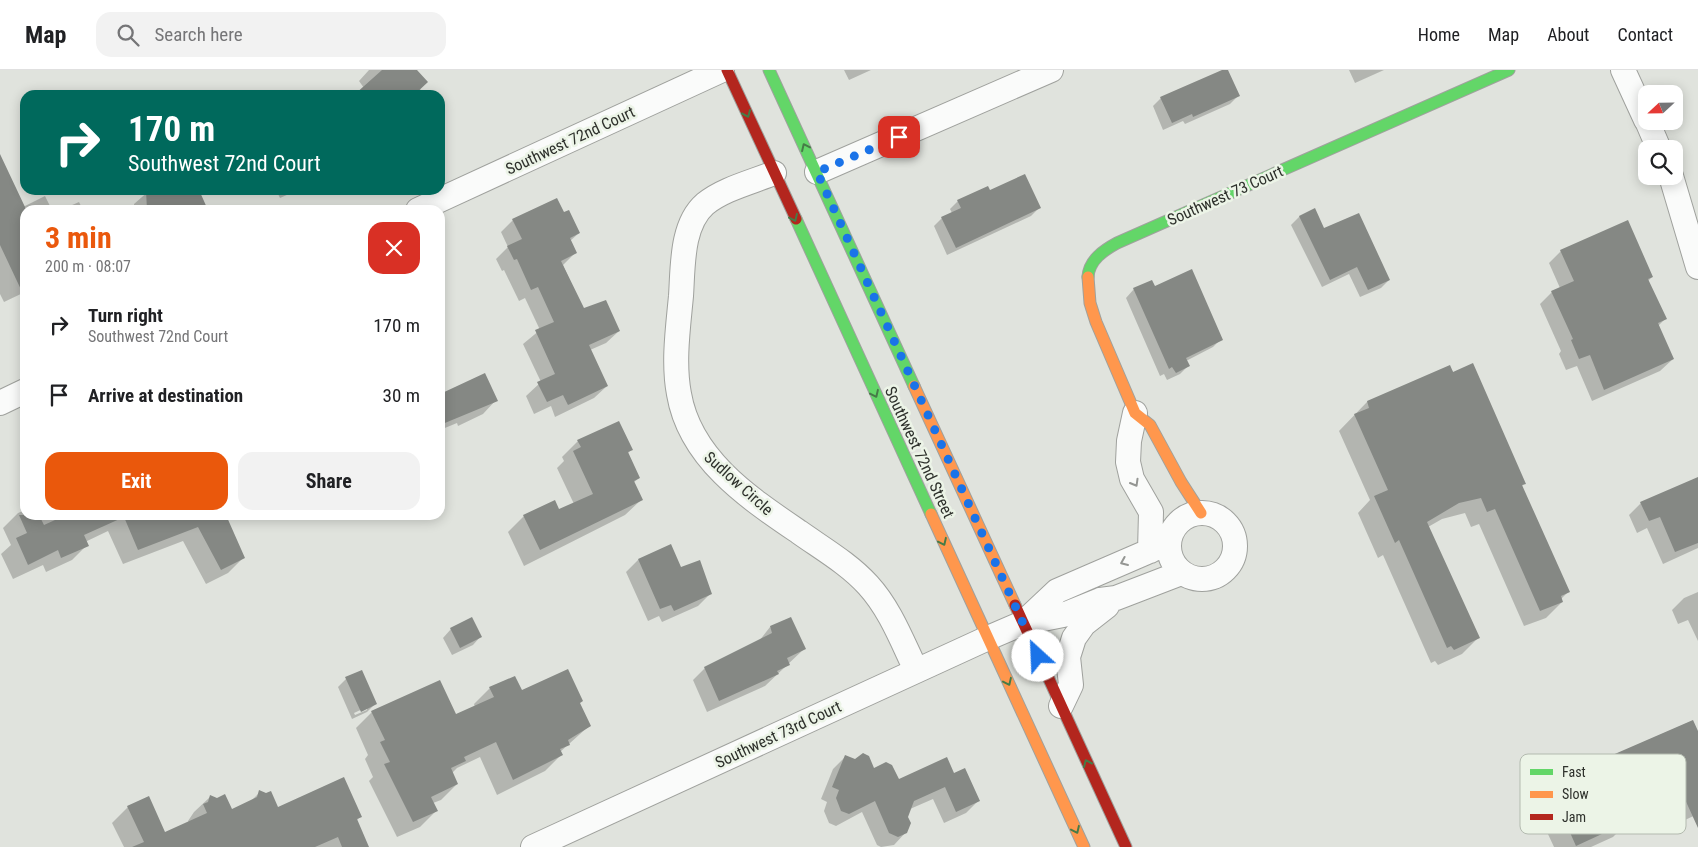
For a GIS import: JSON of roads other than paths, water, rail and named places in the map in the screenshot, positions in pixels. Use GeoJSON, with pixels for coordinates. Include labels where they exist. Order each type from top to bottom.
{"type":"FeatureCollection","features":[{"type":"Feature","properties":{"kind":"main road","name":"Southwest 72nd Street"},"geometry":{"type":"LineString","coordinates":[[727,70],[784,177],[988,638],[1084,847]]}},
{"type":"Feature","properties":{"kind":"main road","name":"Southwest 72nd Street"},"geometry":{"type":"LineString","coordinates":[[769,70],[815,182],[832,207],[1126,847]]}},
{"type":"Feature","properties":{"kind":"main road","name":"Southwest 73 Court"},"geometry":{"type":"LineString","coordinates":[[1201,513],[1150,425],[1135,413],[1094,317],[1086,282],[1091,264],[1103,251],[1117,243],[1509,70]]}},
{"type":"Feature","properties":{"kind":"main road"},"geometry":{"type":"LineString","coordinates":[[815,182],[832,207]]}},
{"type":"Feature","properties":{"kind":"street","name":"Southwest 72nd Court"},"geometry":{"type":"LineString","coordinates":[[429,205],[722,70]]}},
{"type":"Feature","properties":{"kind":"street"},"geometry":{"type":"LineString","coordinates":[[815,182],[1051,70]]}},
{"type":"Feature","properties":{"kind":"street"},"geometry":{"type":"LineString","coordinates":[[1622,70],[1638,102]]}},
{"type":"Feature","properties":{"kind":"street","name":"Sudlow Circle"},"geometry":{"type":"LineString","coordinates":[[784,177],[706,204],[696,215],[689,229],[678,334],[677,376],[682,410],[693,436],[710,461],[754,500],[849,567],[869,586],[892,620],[916,670]]}},
{"type":"Feature","properties":{"kind":"street"},"geometry":{"type":"LineString","coordinates":[[1674,185],[1698,267]]}},
{"type":"Feature","properties":{"kind":"street"},"geometry":{"type":"LineString","coordinates":[[0,403],[20,394]]}},
{"type":"Feature","properties":{"kind":"street"},"geometry":{"type":"LineString","coordinates":[[1023,623],[1057,591],[1159,547],[1179,522],[1186,517],[1201,513],[1217,517],[1229,527],[1235,546],[1234,556],[1225,571],[1208,580],[1190,578],[1181,573],[1159,547],[1151,512],[1132,479],[1128,459],[1129,441],[1135,413]]}},
{"type":"Feature","properties":{"kind":"street"},"geometry":{"type":"LineString","coordinates":[[1128,459],[1160,444]]}},
{"type":"Feature","properties":{"kind":"street"},"geometry":{"type":"LineString","coordinates":[[1023,623],[1063,615],[1100,600],[1116,598],[1181,573]]}},
{"type":"Feature","properties":{"kind":"street"},"geometry":{"type":"LineString","coordinates":[[1061,706],[1071,686],[1068,657],[1074,638],[1084,624],[1116,598]]}},
{"type":"Feature","properties":{"kind":"street","name":"Southwest 73rd Court"},"geometry":{"type":"LineString","coordinates":[[534,847],[916,670],[1023,623]]}}]}
